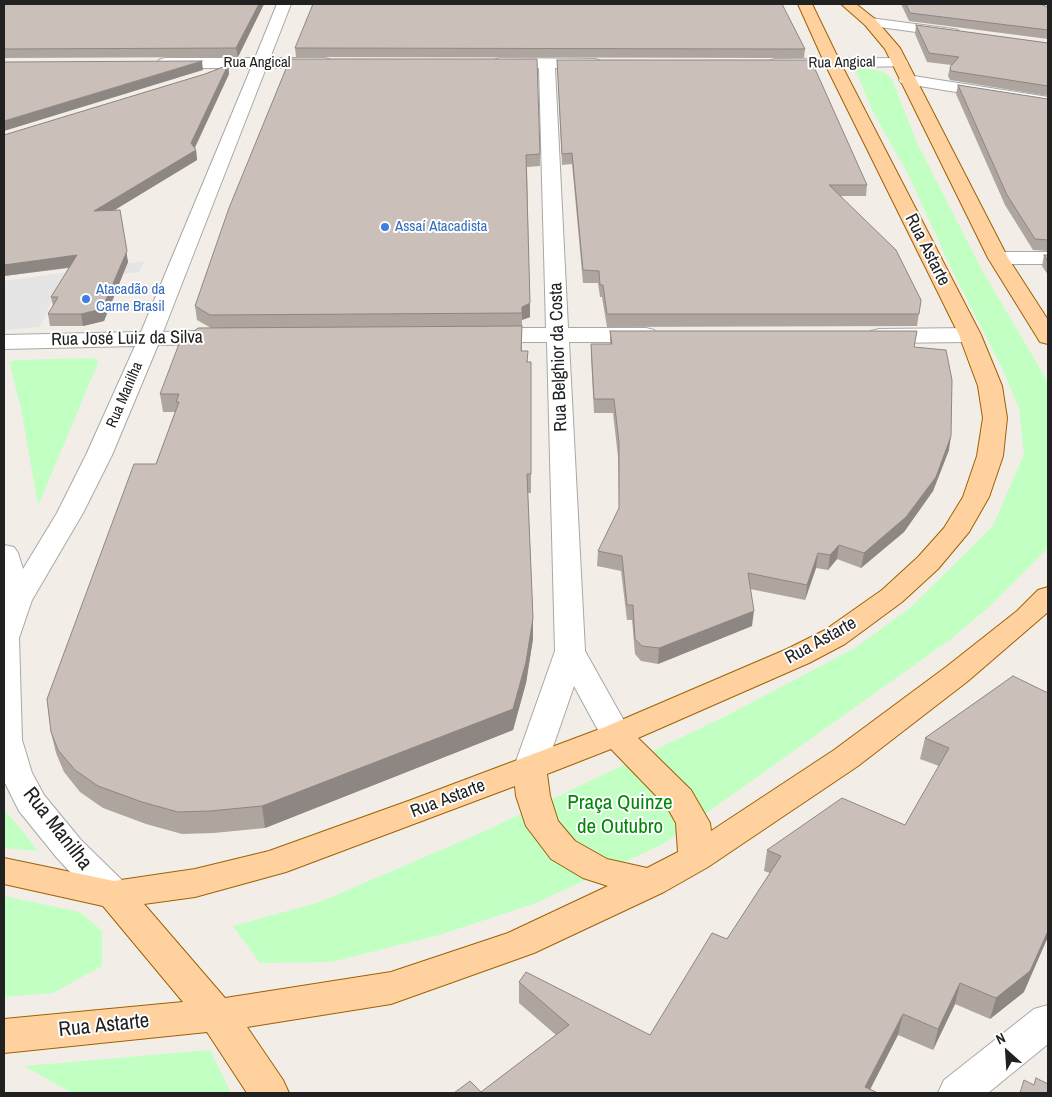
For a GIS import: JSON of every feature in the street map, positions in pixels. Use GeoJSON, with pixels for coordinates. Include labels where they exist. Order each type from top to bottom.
{"type":"FeatureCollection","features":[{"type":"Feature","properties":{"kind":"main road","name":"Rua Astarte"},"geometry":{"type":"LineString","coordinates":[[114,895],[195,883],[274,863],[423,810],[616,735],[798,656],[835,637],[885,601],[928,563],[955,532],[976,497],[990,456],[995,418],[992,394],[982,362],[970,335],[833,64],[805,4]]}},
{"type":"Feature","properties":{"kind":"main road"},"geometry":{"type":"LineString","coordinates":[[848,4],[870,22],[892,48],[998,258],[1048,337]]}},
{"type":"Feature","properties":{"kind":"main road","name":"Rua Astarte"},"geometry":{"type":"LineString","coordinates":[[4,1036],[217,1015],[391,988],[521,943],[651,882],[696,858],[846,758],[957,674],[1027,616],[1048,596]]}},
{"type":"Feature","properties":{"kind":"main road"},"geometry":{"type":"LineString","coordinates":[[616,735],[679,799],[692,824],[696,858]]}},
{"type":"Feature","properties":{"kind":"main road"},"geometry":{"type":"LineString","coordinates":[[530,767],[533,796],[543,826],[563,850],[595,869],[622,878],[651,882]]}},
{"type":"Feature","properties":{"kind":"main road"},"geometry":{"type":"LineString","coordinates":[[4,870],[114,895],[217,1015],[269,1093]]}},
{"type":"Feature","properties":{"kind":"street","name":"Rua Manilha"},"geometry":{"type":"LineString","coordinates":[[114,895],[69,849],[31,802],[16,773],[6,740],[4,638],[18,600],[70,513],[95,463],[149,339],[284,4]]}},
{"type":"Feature","properties":{"kind":"street"},"geometry":{"type":"LineString","coordinates":[[870,22],[967,35]]}},
{"type":"Feature","properties":{"kind":"street","name":"Rua Angical"},"geometry":{"type":"LineString","coordinates":[[764,64],[900,62]]}},
{"type":"Feature","properties":{"kind":"street"},"geometry":{"type":"LineString","coordinates":[[200,79],[217,72],[231,63]]}},
{"type":"Feature","properties":{"kind":"street","name":"Rua Angical"},"geometry":{"type":"LineString","coordinates":[[152,64],[340,63]]}},
{"type":"Feature","properties":{"kind":"street"},"geometry":{"type":"LineString","coordinates":[[488,63],[607,64]]}},
{"type":"Feature","properties":{"kind":"street","name":"Rua Belghior da Costa"},"geometry":{"type":"LineString","coordinates":[[530,767],[570,651],[547,63]]}},
{"type":"Feature","properties":{"kind":"street"},"geometry":{"type":"LineString","coordinates":[[908,80],[1048,102]]}},
{"type":"Feature","properties":{"kind":"street"},"geometry":{"type":"LineString","coordinates":[[998,258],[1048,258]]}},
{"type":"Feature","properties":{"kind":"street"},"geometry":{"type":"LineString","coordinates":[[461,335],[665,335]]}},
{"type":"Feature","properties":{"kind":"street"},"geometry":{"type":"LineString","coordinates":[[860,336],[970,335]]}},
{"type":"Feature","properties":{"kind":"street","name":"Rua José Luiz da Silva"},"geometry":{"type":"LineString","coordinates":[[4,342],[248,337]]}},
{"type":"Feature","properties":{"kind":"street"},"geometry":{"type":"LineString","coordinates":[[4,553],[18,600]]}},
{"type":"Feature","properties":{"kind":"street","name":"Rua Belghior da Costa"},"geometry":{"type":"LineString","coordinates":[[570,651],[616,735]]}},
{"type":"Feature","properties":{"kind":"street"},"geometry":{"type":"LineString","coordinates":[[958,1093],[1048,1021]]}},
{"type":"Feature","properties":{"kind":"green space","name":"Praça Quinze de Outubro"},"geometry":{"type":"Polygon","coordinates":[[[865,68],[884,72],[892,79],[917,143],[982,270],[1048,382],[1048,548],[990,606],[951,639],[663,844],[536,903],[439,935],[331,962],[260,963],[233,926],[320,902],[483,832],[724,717],[855,648],[911,607],[993,526],[1024,454],[1019,408],[1001,366],[950,266],[908,174],[872,110],[855,69],[865,68]]]}},
{"type":"Feature","properties":{"kind":"green space"},"geometry":{"type":"Polygon","coordinates":[[[97,359],[98,363],[38,506],[21,408],[9,362],[15,360],[97,359]]]}},
{"type":"Feature","properties":{"kind":"green space"},"geometry":{"type":"Polygon","coordinates":[[[4,809],[24,833],[38,851],[4,848],[4,809]]]}},
{"type":"Feature","properties":{"kind":"green space"},"geometry":{"type":"Polygon","coordinates":[[[4,896],[80,912],[102,931],[102,966],[53,993],[4,997],[4,896]]]}},
{"type":"Feature","properties":{"kind":"green space"},"geometry":{"type":"Polygon","coordinates":[[[210,1050],[231,1093],[72,1093],[24,1066],[210,1050]]]}},
{"type":"Feature","properties":{"kind":"shaded area"},"geometry":{"type":"Polygon","coordinates":[[[145,261],[139,272],[60,282],[40,327],[4,330],[4,281],[145,261]]]}},
{"type":"Feature","properties":{"kind":"building"},"geometry":{"type":"Polygon","coordinates":[[[4,4],[259,4],[236,48],[4,49],[4,4]]]}},
{"type":"Feature","properties":{"kind":"building"},"geometry":{"type":"Polygon","coordinates":[[[313,4],[782,4],[805,49],[295,48],[313,4]]]}},
{"type":"Feature","properties":{"kind":"building"},"geometry":{"type":"Polygon","coordinates":[[[906,4],[1040,4],[1048,7],[1048,30],[910,13],[906,4]]]}},
{"type":"Feature","properties":{"kind":"building"},"geometry":{"type":"Polygon","coordinates":[[[916,25],[1048,43],[1048,86],[951,71],[950,67],[959,57],[929,53],[916,25]]]}},
{"type":"Feature","properties":{"kind":"building"},"geometry":{"type":"Polygon","coordinates":[[[290,59],[537,59],[540,154],[526,155],[530,303],[522,307],[522,313],[210,315],[195,306],[229,208],[290,59]]]}},
{"type":"Feature","properties":{"kind":"building"},"geometry":{"type":"Polygon","coordinates":[[[557,60],[811,60],[867,185],[829,185],[896,250],[921,300],[919,314],[607,314],[603,285],[600,285],[599,271],[583,270],[572,153],[562,154],[557,60]]]}},
{"type":"Feature","properties":{"kind":"building"},"geometry":{"type":"Polygon","coordinates":[[[202,61],[4,121],[4,62],[202,61]]]}},
{"type":"Feature","properties":{"kind":"building"},"geometry":{"type":"Polygon","coordinates":[[[228,65],[191,143],[196,150],[94,211],[120,210],[127,251],[102,309],[81,314],[48,314],[58,297],[51,297],[77,255],[4,265],[4,135],[205,74],[228,65]]]}},
{"type":"Feature","properties":{"kind":"building"},"geometry":{"type":"Polygon","coordinates":[[[958,85],[1048,99],[1048,240],[1035,239],[1007,195],[958,85]]]}},
{"type":"Feature","properties":{"kind":"building"},"geometry":{"type":"Polygon","coordinates":[[[522,326],[521,351],[528,351],[527,362],[531,362],[531,474],[527,474],[533,618],[526,662],[513,709],[262,806],[178,812],[142,802],[98,786],[75,770],[58,750],[51,732],[47,699],[134,464],[156,464],[179,402],[176,402],[179,394],[160,394],[179,344],[198,328],[522,326]]]}},
{"type":"Feature","properties":{"kind":"building"},"geometry":{"type":"Polygon","coordinates":[[[610,331],[917,331],[914,347],[946,350],[952,380],[951,436],[936,477],[906,517],[864,553],[839,545],[830,555],[818,553],[807,585],[748,573],[754,611],[659,648],[642,646],[635,639],[633,605],[627,605],[622,556],[598,551],[619,508],[619,443],[614,399],[594,399],[591,344],[612,344],[610,331]]]}},
{"type":"Feature","properties":{"kind":"building"},"geometry":{"type":"Polygon","coordinates":[[[1013,676],[1048,693],[1048,931],[1030,971],[996,998],[960,983],[938,1029],[903,1014],[865,1087],[878,1093],[454,1093],[470,1081],[481,1092],[569,1025],[519,982],[526,972],[650,1035],[712,933],[727,939],[781,856],[767,850],[842,798],[905,825],[949,748],[925,738],[1013,676]]]}},
{"type":"Feature","properties":{"kind":"building"},"geometry":{"type":"Polygon","coordinates":[[[1036,1078],[1048,1084],[1048,1093],[1020,1093],[1024,1080],[1034,1085],[1036,1078]]]}},
{"type":"Feature","properties":{"kind":"place","name":"Assaí Atacadista"},"geometry":{"type":"Point","coordinates":[385,227]}},
{"type":"Feature","properties":{"kind":"place","name":"Atacadão da Carne Brasil"},"geometry":{"type":"Point","coordinates":[86,299]}}]}
